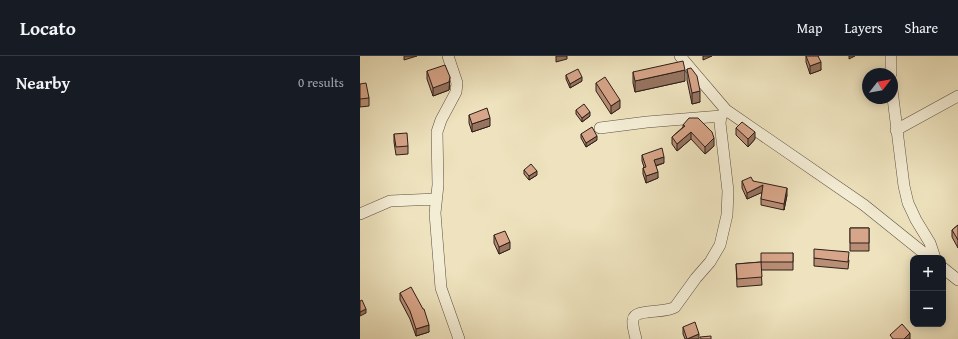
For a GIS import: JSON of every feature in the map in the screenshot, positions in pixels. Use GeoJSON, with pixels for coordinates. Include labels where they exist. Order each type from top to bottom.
{"type":"FeatureCollection","features":[{"type":"Feature","properties":{"kind":"street"},"geometry":{"type":"LineString","coordinates":[[448,56],[457,83],[456,92],[441,120],[437,132],[438,184],[435,213],[441,288],[459,339]]}},
{"type":"Feature","properties":{"kind":"street"},"geometry":{"type":"LineString","coordinates":[[680,56],[724,113],[864,205],[926,255]]}},
{"type":"Feature","properties":{"kind":"street"},"geometry":{"type":"LineString","coordinates":[[891,56],[891,68]]}},
{"type":"Feature","properties":{"kind":"street"},"geometry":{"type":"LineString","coordinates":[[896,130],[958,96]]}},
{"type":"Feature","properties":{"kind":"street"},"geometry":{"type":"LineString","coordinates":[[893,104],[904,186],[908,203],[932,248],[934,255]]}},
{"type":"Feature","properties":{"kind":"street"},"geometry":{"type":"LineString","coordinates":[[600,128],[724,113]]}},
{"type":"Feature","properties":{"kind":"street"},"geometry":{"type":"LineString","coordinates":[[636,339],[632,320],[635,315],[640,313],[671,310],[675,307],[696,278],[710,262],[720,245],[727,215],[728,191],[720,135],[724,113]]}},
{"type":"Feature","properties":{"kind":"street"},"geometry":{"type":"LineString","coordinates":[[360,214],[390,201],[436,199]]}},
{"type":"Feature","properties":{"kind":"street"},"geometry":{"type":"LineString","coordinates":[[946,270],[958,280]]}},
{"type":"Feature","properties":{"kind":"building"},"geometry":{"type":"Polygon","coordinates":[[[806,56],[818,56],[821,62],[810,66],[806,56]]]}},
{"type":"Feature","properties":{"kind":"building"},"geometry":{"type":"Polygon","coordinates":[[[683,61],[685,70],[635,81],[633,72],[683,61]]]}},
{"type":"Feature","properties":{"kind":"building"},"geometry":{"type":"Polygon","coordinates":[[[445,65],[450,77],[449,82],[433,88],[427,71],[445,65]]]}},
{"type":"Feature","properties":{"kind":"building"},"geometry":{"type":"Polygon","coordinates":[[[691,68],[697,76],[700,91],[692,93],[687,69],[691,68]]]}},
{"type":"Feature","properties":{"kind":"building"},"geometry":{"type":"Polygon","coordinates":[[[578,69],[582,77],[570,84],[566,75],[578,69]]]}},
{"type":"Feature","properties":{"kind":"building"},"geometry":{"type":"Polygon","coordinates":[[[605,77],[620,100],[611,106],[596,83],[605,77]]]}},
{"type":"Feature","properties":{"kind":"building"},"geometry":{"type":"Polygon","coordinates":[[[366,83],[369,98],[360,99],[360,84],[366,83]]]}},
{"type":"Feature","properties":{"kind":"building"},"geometry":{"type":"Polygon","coordinates":[[[584,104],[590,112],[582,118],[576,110],[584,104]]]}},
{"type":"Feature","properties":{"kind":"building"},"geometry":{"type":"Polygon","coordinates":[[[487,108],[490,118],[472,124],[469,115],[487,108]]]}},
{"type":"Feature","properties":{"kind":"building"},"geometry":{"type":"Polygon","coordinates":[[[689,118],[698,118],[712,132],[714,138],[705,147],[691,132],[677,144],[672,137],[685,126],[683,125],[689,118]]]}},
{"type":"Feature","properties":{"kind":"building"},"geometry":{"type":"Polygon","coordinates":[[[742,122],[755,132],[748,139],[736,128],[742,122]]]}},
{"type":"Feature","properties":{"kind":"building"},"geometry":{"type":"Polygon","coordinates":[[[592,127],[597,136],[586,143],[581,134],[592,127]]]}},
{"type":"Feature","properties":{"kind":"building"},"geometry":{"type":"Polygon","coordinates":[[[407,133],[408,146],[396,147],[394,134],[407,133]]]}},
{"type":"Feature","properties":{"kind":"building"},"geometry":{"type":"Polygon","coordinates":[[[662,148],[664,157],[654,160],[658,172],[646,176],[643,168],[646,167],[642,155],[662,148]]]}},
{"type":"Feature","properties":{"kind":"building"},"geometry":{"type":"Polygon","coordinates":[[[531,164],[537,171],[529,176],[524,170],[531,164]]]}},
{"type":"Feature","properties":{"kind":"building"},"geometry":{"type":"Polygon","coordinates":[[[751,177],[753,181],[787,188],[784,204],[761,199],[763,185],[747,193],[742,181],[751,177]]]}},
{"type":"Feature","properties":{"kind":"building"},"geometry":{"type":"Polygon","coordinates":[[[958,225],[958,240],[952,230],[958,225]]]}},
{"type":"Feature","properties":{"kind":"building"},"geometry":{"type":"Polygon","coordinates":[[[850,228],[869,228],[869,243],[850,243],[850,228]]]}},
{"type":"Feature","properties":{"kind":"building"},"geometry":{"type":"Polygon","coordinates":[[[505,231],[510,242],[499,247],[494,235],[505,231]]]}},
{"type":"Feature","properties":{"kind":"building"},"geometry":{"type":"Polygon","coordinates":[[[814,249],[849,252],[848,262],[814,258],[814,249]]]}},
{"type":"Feature","properties":{"kind":"building"},"geometry":{"type":"Polygon","coordinates":[[[761,253],[793,253],[793,262],[761,262],[761,253]]]}},
{"type":"Feature","properties":{"kind":"building"},"geometry":{"type":"Polygon","coordinates":[[[761,262],[762,277],[737,279],[736,264],[761,262]]]}},
{"type":"Feature","properties":{"kind":"building"},"geometry":{"type":"Polygon","coordinates":[[[411,287],[424,309],[429,325],[416,329],[410,311],[400,293],[411,287]]]}},
{"type":"Feature","properties":{"kind":"building"},"geometry":{"type":"Polygon","coordinates":[[[362,300],[366,309],[360,312],[360,301],[362,300]]]}},
{"type":"Feature","properties":{"kind":"building"},"geometry":{"type":"Polygon","coordinates":[[[695,322],[699,334],[687,339],[683,327],[695,322]]]}},
{"type":"Feature","properties":{"kind":"building"},"geometry":{"type":"Polygon","coordinates":[[[902,324],[910,333],[904,339],[893,339],[890,335],[902,324]]]}},
{"type":"Feature","properties":{"kind":"building"},"geometry":{"type":"Polygon","coordinates":[[[711,336],[711,339],[701,339],[700,337],[711,336]]]}}]}
